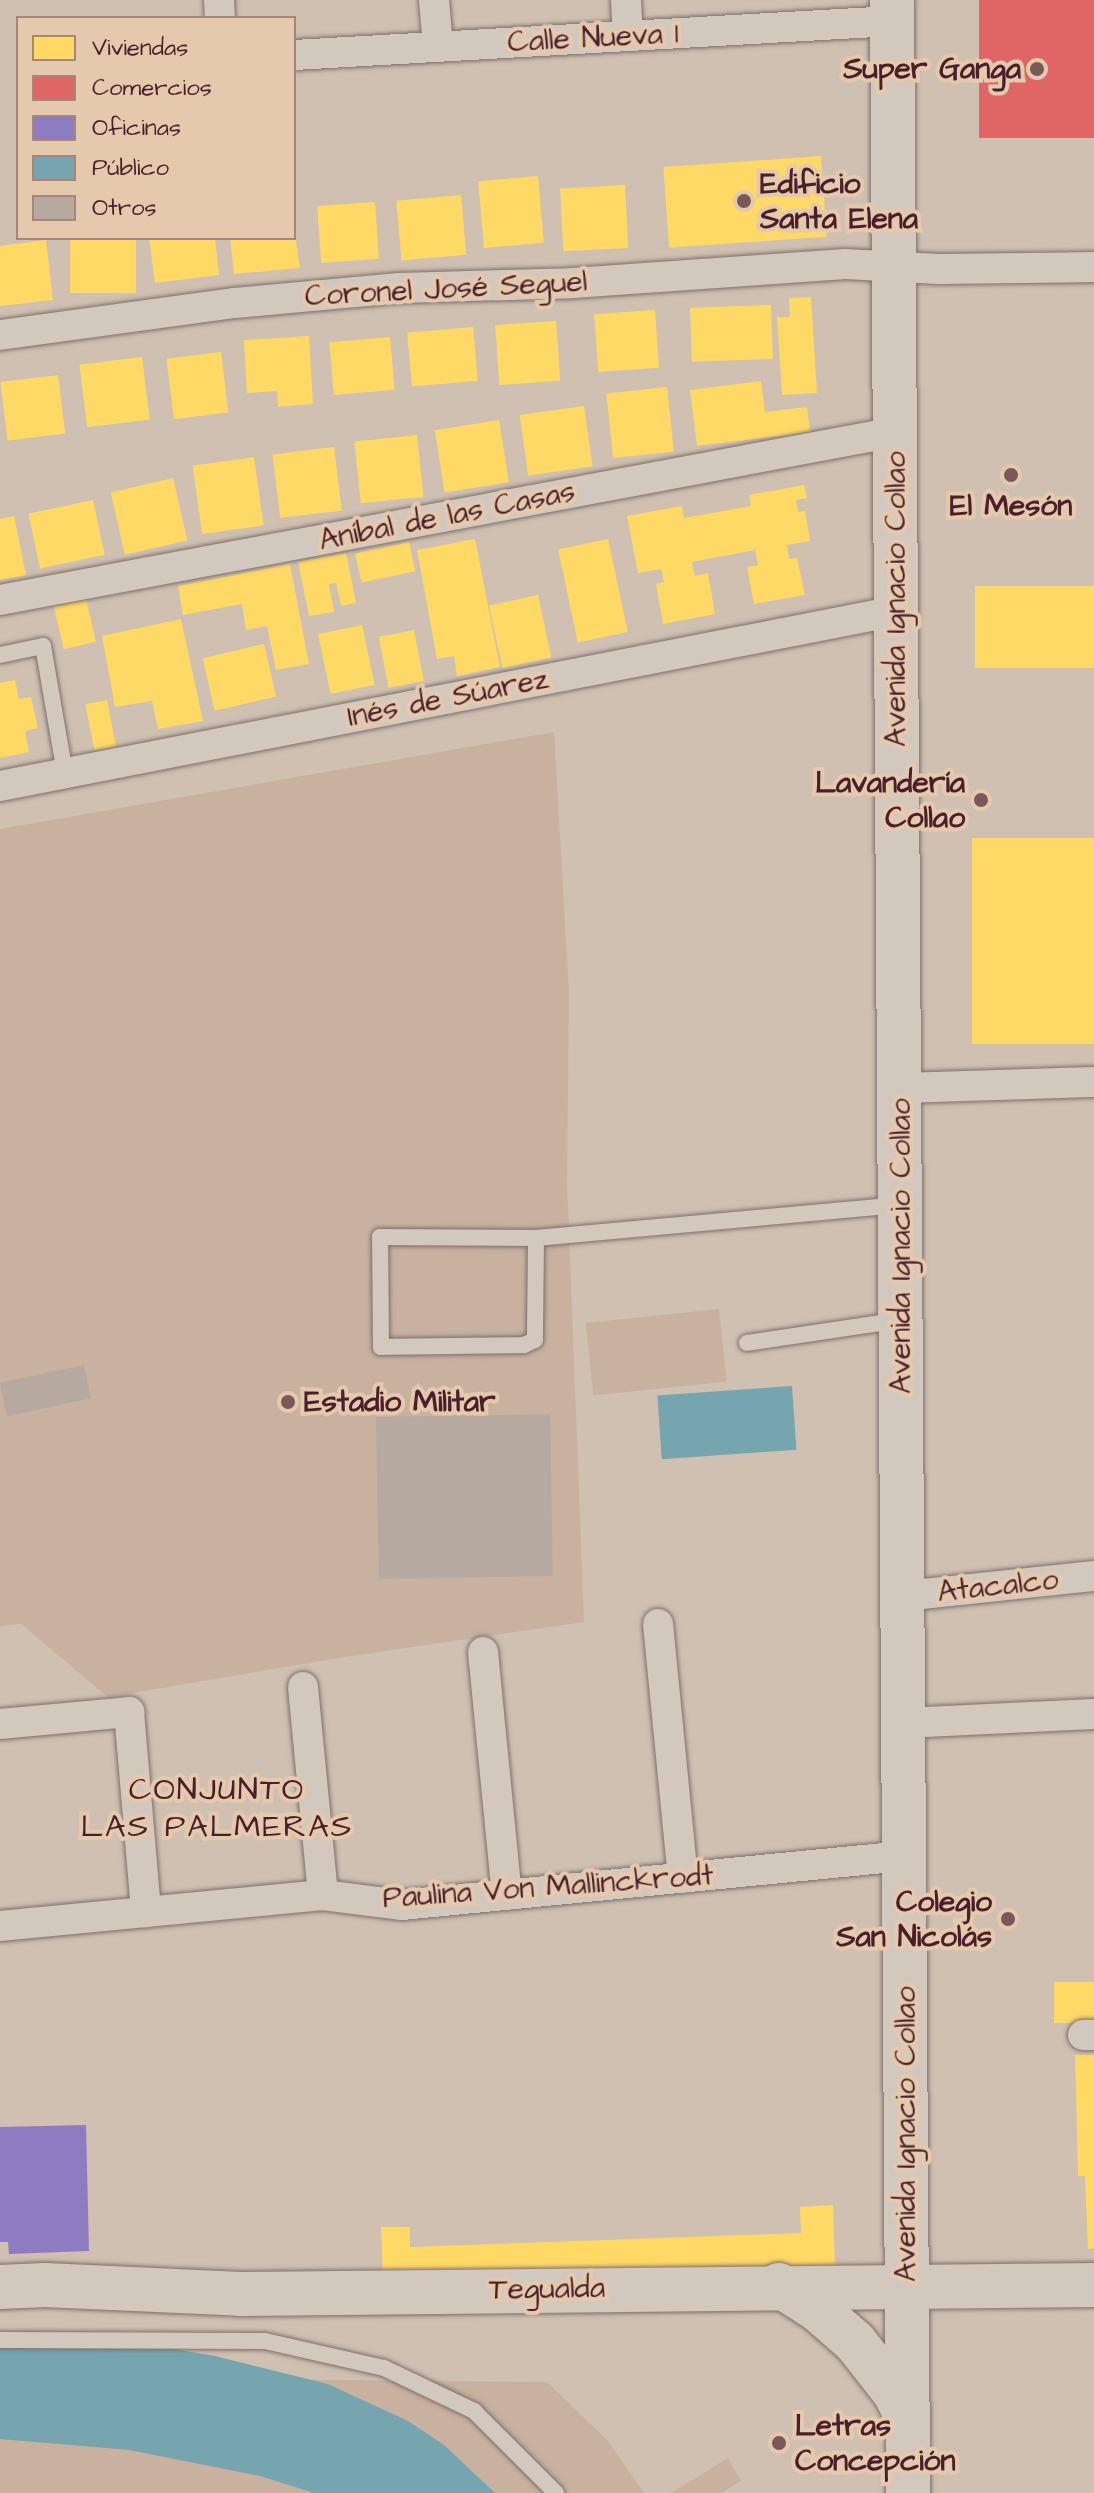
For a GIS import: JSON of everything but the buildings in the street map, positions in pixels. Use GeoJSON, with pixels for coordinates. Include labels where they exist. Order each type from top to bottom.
{"type":"FeatureCollection","features":[{"type":"Feature","properties":{"kind":"main road","name":"Avenida Ignacio Collao"},"geometry":{"type":"LineString","coordinates":[[892,10],[907,2418],[914,2488]]}},
{"type":"Feature","properties":{"kind":"main road","name":"Tegualda"},"geometry":{"type":"LineString","coordinates":[[0,2287],[45,2285],[241,2294],[779,2285],[1094,2285]]}},
{"type":"Feature","properties":{"kind":"main road"},"geometry":{"type":"LineString","coordinates":[[779,2285],[817,2309],[855,2342],[895,2393],[907,2418]]}},
{"type":"Feature","properties":{"kind":"street"},"geometry":{"type":"LineString","coordinates":[[434,0],[438,47]]}},
{"type":"Feature","properties":{"kind":"street"},"geometry":{"type":"LineString","coordinates":[[626,0],[628,36]]}},
{"type":"Feature","properties":{"kind":"street","name":"Calle Nueva 1"},"geometry":{"type":"LineString","coordinates":[[296,55],[628,36],[892,10]]}},
{"type":"Feature","properties":{"kind":"street","name":"Coronel José Seguel"},"geometry":{"type":"LineString","coordinates":[[0,335],[235,303],[385,289],[573,283],[845,264],[894,267],[1094,267]]}},
{"type":"Feature","properties":{"kind":"street","name":"Aníbal de las Casas"},"geometry":{"type":"LineString","coordinates":[[0,600],[895,432]]}},
{"type":"Feature","properties":{"kind":"street","name":"Inés de Súarez"},"geometry":{"type":"LineString","coordinates":[[0,786],[896,611]]}},
{"type":"Feature","properties":{"kind":"street"},"geometry":{"type":"LineString","coordinates":[[900,1088],[1094,1082]]}},
{"type":"Feature","properties":{"kind":"street","name":"Atacalco"},"geometry":{"type":"LineString","coordinates":[[903,1596],[1094,1576]]}},
{"type":"Feature","properties":{"kind":"street"},"geometry":{"type":"LineString","coordinates":[[658,1624],[683,1878]]}},
{"type":"Feature","properties":{"kind":"street"},"geometry":{"type":"LineString","coordinates":[[483,1652],[507,1895]]}},
{"type":"Feature","properties":{"kind":"street"},"geometry":{"type":"LineString","coordinates":[[303,1687],[323,1895]]}},
{"type":"Feature","properties":{"kind":"street"},"geometry":{"type":"LineString","coordinates":[[0,1724],[129,1712],[146,1912]]}},
{"type":"Feature","properties":{"kind":"street"},"geometry":{"type":"LineString","coordinates":[[903,1723],[1094,1714]]}},
{"type":"Feature","properties":{"kind":"street","name":"Paulina Von Mallinckrodt"},"geometry":{"type":"LineString","coordinates":[[0,1926],[323,1895],[402,1905],[904,1856]]}},
{"type":"Feature","properties":{"kind":"lane"},"geometry":{"type":"LineString","coordinates":[[0,655],[43,646],[65,773]]}},
{"type":"Feature","properties":{"kind":"lane"},"geometry":{"type":"LineString","coordinates":[[536,1238],[535,1340],[524,1345],[381,1347],[380,1237],[536,1238],[900,1205]]}},
{"type":"Feature","properties":{"kind":"lane"},"geometry":{"type":"LineString","coordinates":[[747,1343],[901,1320]]}},
{"type":"Feature","properties":{"kind":"lane"},"geometry":{"type":"LineString","coordinates":[[0,2340],[265,2341],[384,2368],[474,2411],[556,2493]]}},
{"type":"Feature","properties":{"kind":"shaded area","name":"Estadio Militar"},"geometry":{"type":"Polygon","coordinates":[[[554,732],[569,993],[567,1182],[584,1622],[351,1656],[108,1697],[21,1624],[0,1626],[0,829],[554,732]]]}},
{"type":"Feature","properties":{"kind":"shaded area"},"geometry":{"type":"Polygon","coordinates":[[[719,1309],[727,1382],[593,1396],[586,1323],[719,1309]]]}},
{"type":"Feature","properties":{"kind":"shaded area"},"geometry":{"type":"Polygon","coordinates":[[[0,2377],[547,2382],[607,2440],[644,2493],[0,2493],[0,2377]]]}},
{"type":"Feature","properties":{"kind":"shaded area"},"geometry":{"type":"Polygon","coordinates":[[[728,2458],[741,2481],[721,2493],[671,2493],[728,2458]]]}},
{"type":"Feature","properties":{"kind":"place","name":"Super Ganga"},"geometry":{"type":"Point","coordinates":[1037,69]}},
{"type":"Feature","properties":{"kind":"place","name":"Edificio Santa Elena"},"geometry":{"type":"Point","coordinates":[744,201]}},
{"type":"Feature","properties":{"kind":"place","name":"El Mesón"},"geometry":{"type":"Point","coordinates":[1011,475]}},
{"type":"Feature","properties":{"kind":"place","name":"Lavandería Collao"},"geometry":{"type":"Point","coordinates":[981,800]}},
{"type":"Feature","properties":{"kind":"place","name":"Estadio Militar"},"geometry":{"type":"Point","coordinates":[288,1402]}},
{"type":"Feature","properties":{"kind":"place","name":"Colegio San Nicolás"},"geometry":{"type":"Point","coordinates":[1008,1919]}},
{"type":"Feature","properties":{"kind":"place","name":"Letras Concepción"},"geometry":{"type":"Point","coordinates":[779,2443]}},
{"type":"Feature","properties":{"kind":"district","name":"CONJUNTO LAS PALMERAS"},"geometry":{"type":"Point","coordinates":[217,1810]}}]}
